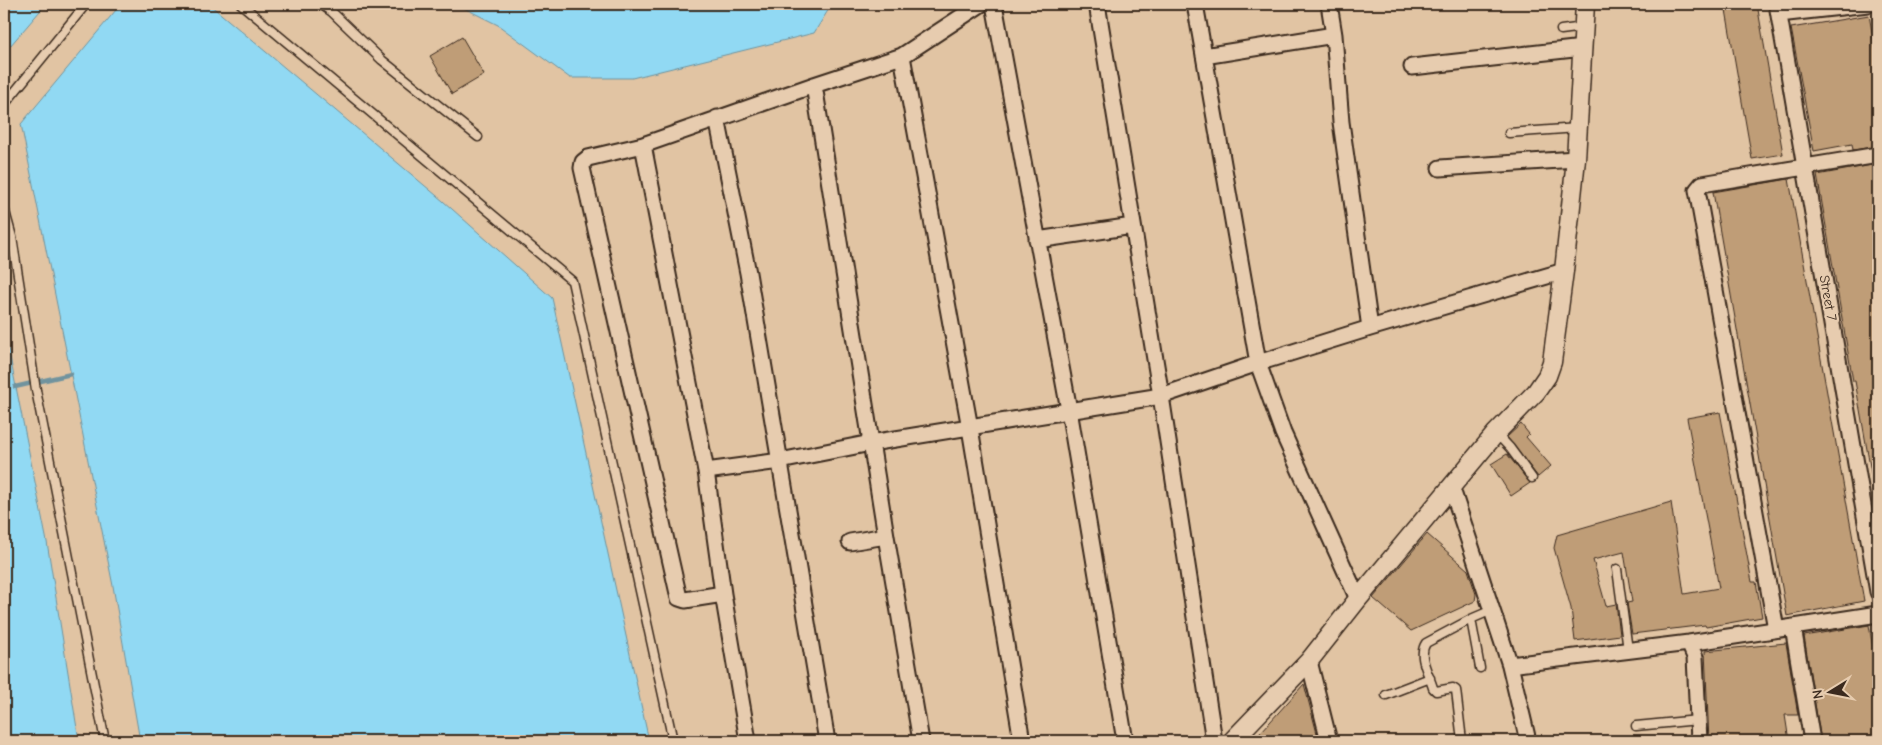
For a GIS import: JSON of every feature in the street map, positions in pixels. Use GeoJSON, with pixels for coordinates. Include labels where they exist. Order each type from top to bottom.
{"type":"FeatureCollection","features":[{"type":"Feature","properties":{"kind":"street"},"geometry":{"type":"LineString","coordinates":[[723,594],[685,600],[679,598],[582,168],[583,162],[588,158],[643,145],[902,56],[981,4]]}},
{"type":"Feature","properties":{"kind":"street"},"geometry":{"type":"LineString","coordinates":[[994,4],[1069,410],[1125,741]]}},
{"type":"Feature","properties":{"kind":"street"},"geometry":{"type":"LineString","coordinates":[[1097,4],[1161,396],[1214,741]]}},
{"type":"Feature","properties":{"kind":"street"},"geometry":{"type":"LineString","coordinates":[[1195,4],[1258,363],[1283,433],[1358,599]]}},
{"type":"Feature","properties":{"kind":"street"},"geometry":{"type":"LineString","coordinates":[[1329,4],[1334,34],[1341,122],[1370,328]]}},
{"type":"Feature","properties":{"kind":"street"},"geometry":{"type":"LineString","coordinates":[[1232,741],[1309,661],[1451,486],[1536,392],[1550,369],[1564,272],[1576,159],[1585,4]]}},
{"type":"Feature","properties":{"kind":"street"},"geometry":{"type":"LineString","coordinates":[[1778,9],[1868,4]]}},
{"type":"Feature","properties":{"kind":"street","name":"Street 7"},"geometry":{"type":"LineString","coordinates":[[1778,9],[1878,592]]}},
{"type":"Feature","properties":{"kind":"street"},"geometry":{"type":"LineString","coordinates":[[1204,56],[1334,34]]}},
{"type":"Feature","properties":{"kind":"street"},"geometry":{"type":"LineString","coordinates":[[1412,67],[1583,48]]}},
{"type":"Feature","properties":{"kind":"street"},"geometry":{"type":"LineString","coordinates":[[902,56],[970,428],[1022,741]]}},
{"type":"Feature","properties":{"kind":"street"},"geometry":{"type":"LineString","coordinates":[[814,85],[886,536],[921,741]]}},
{"type":"Feature","properties":{"kind":"street"},"geometry":{"type":"LineString","coordinates":[[717,118],[748,273],[827,741]]}},
{"type":"Feature","properties":{"kind":"street"},"geometry":{"type":"LineString","coordinates":[[643,145],[706,470],[723,594],[748,741]]}},
{"type":"Feature","properties":{"kind":"street"},"geometry":{"type":"LineString","coordinates":[[1776,629],[1697,190],[1702,184],[1878,156]]}},
{"type":"Feature","properties":{"kind":"street"},"geometry":{"type":"LineString","coordinates":[[1440,168],[1576,159]]}},
{"type":"Feature","properties":{"kind":"street"},"geometry":{"type":"LineString","coordinates":[[1037,240],[1133,226]]}},
{"type":"Feature","properties":{"kind":"street"},"geometry":{"type":"LineString","coordinates":[[706,470],[780,461],[871,443],[1161,396],[1370,328],[1564,272]]}},
{"type":"Feature","properties":{"kind":"street"},"geometry":{"type":"LineString","coordinates":[[1451,486],[1510,665],[1528,741]]}},
{"type":"Feature","properties":{"kind":"street"},"geometry":{"type":"LineString","coordinates":[[850,542],[886,536]]}},
{"type":"Feature","properties":{"kind":"street"},"geometry":{"type":"LineString","coordinates":[[1510,665],[1689,643],[1878,614]]}},
{"type":"Feature","properties":{"kind":"street"},"geometry":{"type":"LineString","coordinates":[[1794,627],[1812,741]]}},
{"type":"Feature","properties":{"kind":"street"},"geometry":{"type":"LineString","coordinates":[[1689,643],[1695,657],[1699,741]]}},
{"type":"Feature","properties":{"kind":"street"},"geometry":{"type":"LineString","coordinates":[[1309,661],[1329,741]]}},
{"type":"Feature","properties":{"kind":"lane"},"geometry":{"type":"LineString","coordinates":[[4,105],[86,4]]}},
{"type":"Feature","properties":{"kind":"lane"},"geometry":{"type":"LineString","coordinates":[[242,4],[572,281],[673,741]]}},
{"type":"Feature","properties":{"kind":"lane"},"geometry":{"type":"LineString","coordinates":[[320,4],[332,12],[382,60],[478,137]]}},
{"type":"Feature","properties":{"kind":"lane"},"geometry":{"type":"LineString","coordinates":[[1561,30],[1584,28]]}},
{"type":"Feature","properties":{"kind":"lane"},"geometry":{"type":"LineString","coordinates":[[1510,134],[1578,128]]}},
{"type":"Feature","properties":{"kind":"lane"},"geometry":{"type":"LineString","coordinates":[[4,208],[12,237],[33,374],[105,741]]}},
{"type":"Feature","properties":{"kind":"lane"},"geometry":{"type":"LineString","coordinates":[[1496,434],[1510,448],[1532,478]]}},
{"type":"Feature","properties":{"kind":"lane"},"geometry":{"type":"LineString","coordinates":[[1617,569],[1628,650]]}},
{"type":"Feature","properties":{"kind":"lane"},"geometry":{"type":"LineString","coordinates":[[1462,741],[1456,690],[1453,688],[1436,691],[1422,655],[1422,648],[1426,643],[1492,610]]}},
{"type":"Feature","properties":{"kind":"lane"},"geometry":{"type":"LineString","coordinates":[[1471,619],[1480,668]]}},
{"type":"Feature","properties":{"kind":"lane"},"geometry":{"type":"LineString","coordinates":[[1386,695],[1430,678]]}},
{"type":"Feature","properties":{"kind":"lane"},"geometry":{"type":"LineString","coordinates":[[1636,726],[1698,720]]}},
{"type":"Feature","properties":{"kind":"water"},"geometry":{"type":"Polygon","coordinates":[[[4,4],[46,4],[4,53],[4,4]]]}},
{"type":"Feature","properties":{"kind":"water"},"geometry":{"type":"Polygon","coordinates":[[[121,4],[209,4],[443,201],[552,298],[649,741],[140,741],[113,586],[21,124],[121,4]]]}},
{"type":"Feature","properties":{"kind":"water"},"geometry":{"type":"Polygon","coordinates":[[[456,4],[832,4],[814,33],[632,78],[570,78],[498,25],[456,4]]]}},
{"type":"Feature","properties":{"kind":"water"},"geometry":{"type":"Polygon","coordinates":[[[4,327],[47,542],[79,741],[4,741],[4,327]]]}},
{"type":"Feature","properties":{"kind":"building"},"geometry":{"type":"Polygon","coordinates":[[[1725,4],[1757,4],[1783,154],[1752,159],[1725,4]]]}},
{"type":"Feature","properties":{"kind":"building"},"geometry":{"type":"Polygon","coordinates":[[[1869,15],[1878,65],[1878,146],[1853,150],[1852,144],[1814,151],[1791,28],[1869,15]]]}},
{"type":"Feature","properties":{"kind":"building"},"geometry":{"type":"Polygon","coordinates":[[[462,37],[484,75],[452,94],[430,56],[462,37]]]}},
{"type":"Feature","properties":{"kind":"building"},"geometry":{"type":"Polygon","coordinates":[[[1878,164],[1878,478],[1872,478],[1817,175],[1878,164]]]}},
{"type":"Feature","properties":{"kind":"building"},"geometry":{"type":"Polygon","coordinates":[[[1789,179],[1864,601],[1787,616],[1713,192],[1789,179]]]}},
{"type":"Feature","properties":{"kind":"building"},"geometry":{"type":"Polygon","coordinates":[[[1720,412],[1752,582],[1756,582],[1762,617],[1706,627],[1705,625],[1632,634],[1627,603],[1632,602],[1624,552],[1593,560],[1606,606],[1616,604],[1620,635],[1575,641],[1571,608],[1554,548],[1557,535],[1671,502],[1684,594],[1719,588],[1687,418],[1720,412]]]}},
{"type":"Feature","properties":{"kind":"building"},"geometry":{"type":"Polygon","coordinates":[[[1521,424],[1529,434],[1526,437],[1551,466],[1538,477],[1507,437],[1521,424]]]}},
{"type":"Feature","properties":{"kind":"building"},"geometry":{"type":"Polygon","coordinates":[[[1507,454],[1530,483],[1511,496],[1491,464],[1507,454]]]}},
{"type":"Feature","properties":{"kind":"building"},"geometry":{"type":"Polygon","coordinates":[[[1427,534],[1468,570],[1476,594],[1475,601],[1411,631],[1373,598],[1427,534]]]}},
{"type":"Feature","properties":{"kind":"building"},"geometry":{"type":"Polygon","coordinates":[[[1869,625],[1878,677],[1878,741],[1821,741],[1804,636],[1869,625]]]}},
{"type":"Feature","properties":{"kind":"building"},"geometry":{"type":"Polygon","coordinates":[[[1786,643],[1798,715],[1785,715],[1789,741],[1709,741],[1705,651],[1786,643]]]}},
{"type":"Feature","properties":{"kind":"building"},"geometry":{"type":"Polygon","coordinates":[[[1304,684],[1319,741],[1253,741],[1304,684]]]}},
{"type":"Feature","properties":{"kind":"waterway"},"geometry":{"type":"LineString","coordinates":[[15,387],[71,374]]}}]}
